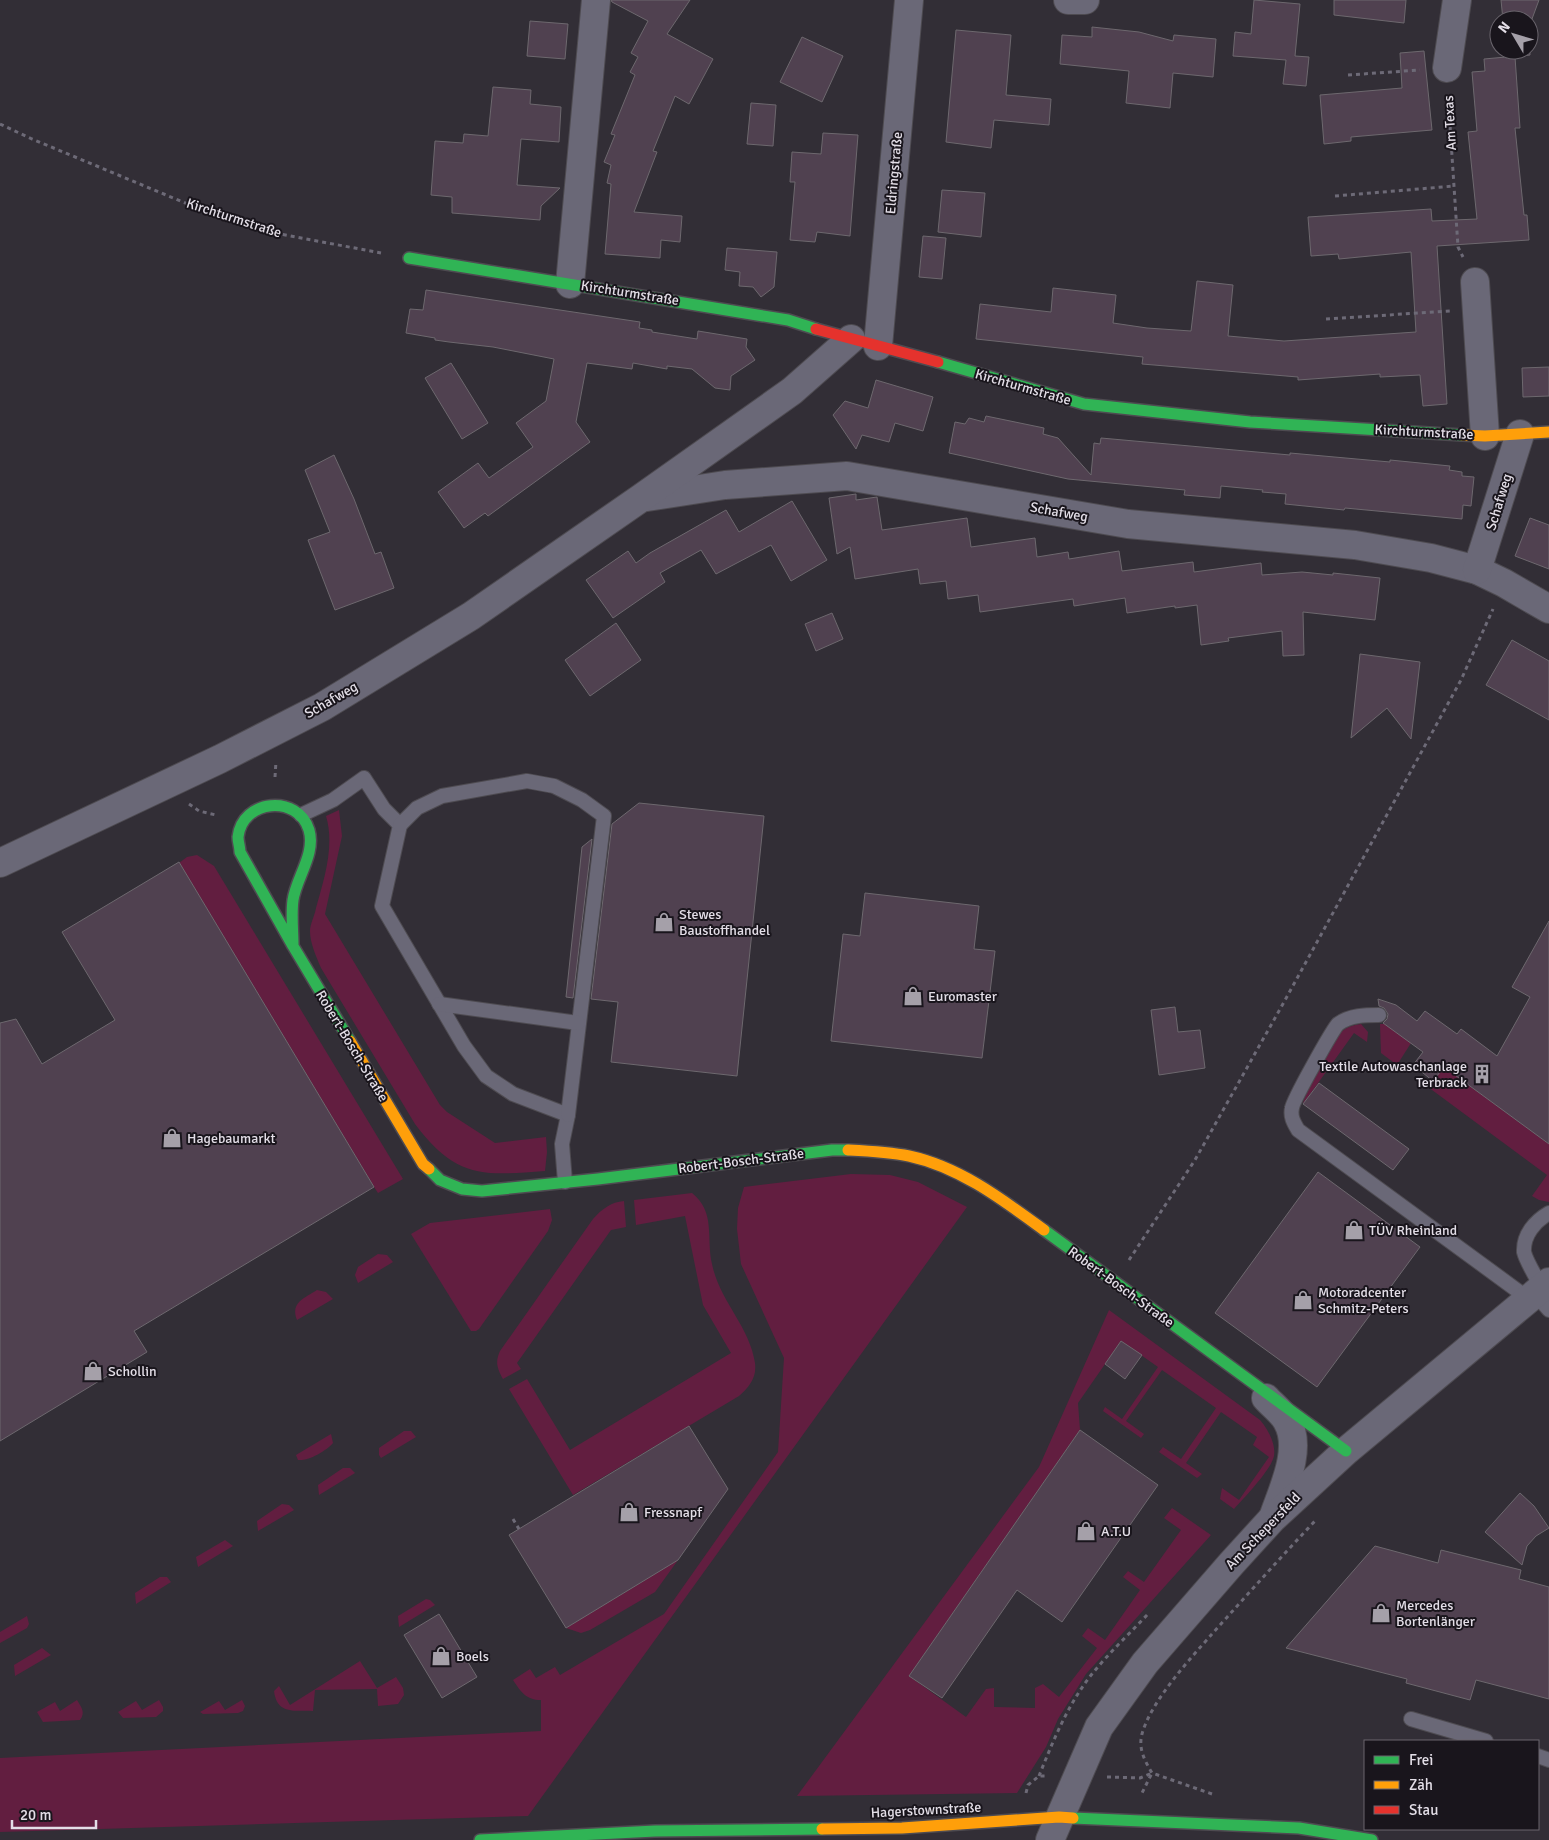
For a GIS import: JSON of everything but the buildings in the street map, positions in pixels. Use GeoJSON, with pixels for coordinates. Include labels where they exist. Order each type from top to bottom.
{"type":"FeatureCollection","features":[{"type":"Feature","properties":{"kind":"street","name":"Kirchturmstraße"},"geometry":{"type":"LineString","coordinates":[[570,284],[596,0]]}},
{"type":"Feature","properties":{"kind":"street","name":"Eldringstraße"},"geometry":{"type":"LineString","coordinates":[[878,346],[909,0]]}},
{"type":"Feature","properties":{"kind":"street"},"geometry":{"type":"LineString","coordinates":[[1068,0],[1085,0]]}},
{"type":"Feature","properties":{"kind":"street"},"geometry":{"type":"LineString","coordinates":[[1447,68],[1457,0]]}},
{"type":"Feature","properties":{"kind":"street","name":"Kirchturmstraße"},"geometry":{"type":"LineString","coordinates":[[409,258],[788,320],[1084,404],[1250,422],[1485,436],[1549,432]]}},
{"type":"Feature","properties":{"kind":"street","name":"Kirchturmstraße"},"geometry":{"type":"LineString","coordinates":[[1474,282],[1485,436]]}},
{"type":"Feature","properties":{"kind":"street","name":"Schafweg"},"geometry":{"type":"LineString","coordinates":[[0,863],[322,707],[471,616],[792,391],[851,339]]}},
{"type":"Feature","properties":{"kind":"street","name":"Schafweg"},"geometry":{"type":"LineString","coordinates":[[1477,570],[1520,434]]}},
{"type":"Feature","properties":{"kind":"street","name":"Schafweg"},"geometry":{"type":"LineString","coordinates":[[641,498],[725,485],[848,476],[1128,524],[1355,545],[1431,558],[1477,570],[1549,609]]}},
{"type":"Feature","properties":{"kind":"street"},"geometry":{"type":"LineString","coordinates":[[243,821],[255,809],[271,804],[287,806],[301,815],[309,830],[310,846],[293,901],[293,946]]}},
{"type":"Feature","properties":{"kind":"street","name":"Robert-Bosch-Straße"},"geometry":{"type":"LineString","coordinates":[[243,821],[238,837],[240,852],[293,946],[423,1164],[440,1180],[462,1189],[482,1191],[832,1150],[872,1151],[910,1156],[947,1169],[993,1193],[1346,1451]]}},
{"type":"Feature","properties":{"kind":"street","name":"Am Schepersfeld"},"geometry":{"type":"LineString","coordinates":[[1055,1828],[1099,1727],[1145,1662],[1230,1564],[1272,1519],[1346,1451],[1541,1294]]}},
{"type":"Feature","properties":{"kind":"street","name":"Robert-Bosch-Straße"},"geometry":{"type":"LineString","coordinates":[[1251,1383],[1288,1421],[1292,1437],[1293,1454],[1272,1519]]}},
{"type":"Feature","properties":{"kind":"street"},"geometry":{"type":"LineString","coordinates":[[902,1828],[919,1840]]}},
{"type":"Feature","properties":{"kind":"street","name":"Hagerstownstraße"},"geometry":{"type":"LineString","coordinates":[[480,1840],[656,1831],[902,1828],[1299,1828],[1372,1840]]}},
{"type":"Feature","properties":{"kind":"lane"},"geometry":{"type":"LineString","coordinates":[[301,815],[332,800],[364,778],[384,809],[400,825]]}},
{"type":"Feature","properties":{"kind":"lane"},"geometry":{"type":"LineString","coordinates":[[565,1182],[562,1144],[568,1115],[604,816],[582,800],[554,786],[527,781],[442,796],[417,808],[400,825],[382,906],[464,1046],[486,1076],[513,1094],[568,1115]]}},
{"type":"Feature","properties":{"kind":"lane"},"geometry":{"type":"LineString","coordinates":[[440,1004],[578,1023]]}},
{"type":"Feature","properties":{"kind":"lane"},"geometry":{"type":"LineString","coordinates":[[1379,1015],[1362,1015],[1337,1025],[1294,1100],[1291,1115],[1298,1130],[1541,1294]]}},
{"type":"Feature","properties":{"kind":"lane"},"geometry":{"type":"LineString","coordinates":[[1541,1294],[1524,1253],[1525,1242],[1534,1224],[1549,1214]]}},
{"type":"Feature","properties":{"kind":"lane"},"geometry":{"type":"LineString","coordinates":[[1412,1719],[1483,1740]]}},
{"type":"Feature","properties":{"kind":"path"},"geometry":{"type":"LineString","coordinates":[[1348,75],[1447,68]]}},
{"type":"Feature","properties":{"kind":"path","name":"Am Texas"},"geometry":{"type":"LineString","coordinates":[[1447,68],[1458,247]]}},
{"type":"Feature","properties":{"kind":"path","name":"Kirchturmstraße"},"geometry":{"type":"LineString","coordinates":[[0,124],[32,140],[190,205],[280,234],[409,258]]}},
{"type":"Feature","properties":{"kind":"path"},"geometry":{"type":"LineString","coordinates":[[1335,196],[1454,186]]}},
{"type":"Feature","properties":{"kind":"path"},"geometry":{"type":"LineString","coordinates":[[1326,320],[1476,309]]}},
{"type":"Feature","properties":{"kind":"path"},"geometry":{"type":"LineString","coordinates":[[1114,1281],[1195,1160],[1284,1002],[1462,680],[1504,583]]}},
{"type":"Feature","properties":{"kind":"path"},"geometry":{"type":"LineString","coordinates":[[271,804],[277,756],[284,726]]}},
{"type":"Feature","properties":{"kind":"path"},"geometry":{"type":"LineString","coordinates":[[162,786],[199,811],[243,821]]}},
{"type":"Feature","properties":{"kind":"path"},"geometry":{"type":"LineString","coordinates":[[1152,1773],[1141,1749],[1142,1735],[1147,1721],[1157,1705],[1179,1672],[1275,1562],[1317,1518]]}},
{"type":"Feature","properties":{"kind":"path"},"geometry":{"type":"LineString","coordinates":[[513,1519],[519,1529]]}},
{"type":"Feature","properties":{"kind":"path"},"geometry":{"type":"LineString","coordinates":[[1140,1778],[1152,1773]]}},
{"type":"Feature","properties":{"kind":"path"},"geometry":{"type":"LineString","coordinates":[[1147,1782],[1152,1773]]}},
{"type":"Feature","properties":{"kind":"path"},"geometry":{"type":"LineString","coordinates":[[1026,1793],[1028,1784],[1039,1776],[1050,1776]]}},
{"type":"Feature","properties":{"kind":"shaded area"},"geometry":{"type":"Polygon","coordinates":[[[339,810],[342,836],[325,914],[440,1105],[447,1112],[495,1143],[546,1137],[545,1171],[487,1173],[471,1170],[457,1164],[444,1155],[415,1124],[321,968],[312,945],[310,928],[322,886],[329,851],[326,816],[339,810]]]}},
{"type":"Feature","properties":{"kind":"shaded area"},"geometry":{"type":"Polygon","coordinates":[[[197,855],[214,866],[403,1179],[378,1193],[374,1187],[179,863],[187,857],[197,855]]]}},
{"type":"Feature","properties":{"kind":"shaded area"},"geometry":{"type":"Polygon","coordinates":[[[1361,1024],[1368,1032],[1367,1042],[1354,1033],[1303,1104],[1313,1079],[1336,1038],[1347,1028],[1361,1024]]]}},
{"type":"Feature","properties":{"kind":"shaded area"},"geometry":{"type":"Polygon","coordinates":[[[1380,1024],[1385,1024],[1411,1043],[1397,1065],[1381,1053],[1380,1024]]]}},
{"type":"Feature","properties":{"kind":"shaded area"},"geometry":{"type":"Polygon","coordinates":[[[1444,1067],[1549,1144],[1549,1202],[1532,1196],[1547,1175],[1428,1087],[1444,1067]]]}},
{"type":"Feature","properties":{"kind":"shaded area"},"geometry":{"type":"Polygon","coordinates":[[[851,1174],[890,1175],[918,1182],[967,1207],[528,1816],[0,1832],[0,1758],[541,1731],[541,1700],[528,1697],[513,1680],[530,1669],[536,1678],[555,1667],[560,1675],[664,1614],[778,1452],[784,1358],[741,1264],[737,1229],[738,1208],[744,1187],[851,1174]]]}},
{"type":"Feature","properties":{"kind":"shaded area"},"geometry":{"type":"Polygon","coordinates":[[[692,1193],[700,1200],[704,1208],[709,1226],[710,1254],[716,1277],[721,1290],[747,1337],[755,1363],[755,1373],[749,1386],[739,1396],[573,1495],[509,1389],[527,1379],[570,1450],[731,1353],[703,1305],[685,1216],[636,1225],[634,1200],[692,1193]]]}},
{"type":"Feature","properties":{"kind":"shaded area"},"geometry":{"type":"Polygon","coordinates":[[[624,1201],[626,1227],[611,1230],[517,1363],[521,1369],[503,1379],[497,1365],[500,1351],[593,1219],[607,1207],[624,1201]]]}},
{"type":"Feature","properties":{"kind":"shaded area"},"geometry":{"type":"Polygon","coordinates":[[[550,1209],[552,1220],[548,1231],[479,1329],[471,1331],[411,1234],[430,1223],[550,1209]]]}},
{"type":"Feature","properties":{"kind":"shaded area"},"geometry":{"type":"Polygon","coordinates":[[[378,1254],[387,1255],[393,1262],[358,1283],[355,1275],[358,1267],[378,1254]]]}},
{"type":"Feature","properties":{"kind":"shaded area"},"geometry":{"type":"Polygon","coordinates":[[[317,1290],[326,1292],[333,1299],[297,1320],[295,1309],[297,1305],[317,1290]]]}},
{"type":"Feature","properties":{"kind":"shaded area"},"geometry":{"type":"Polygon","coordinates":[[[1109,1310],[1260,1420],[1266,1428],[1274,1447],[1274,1456],[1268,1469],[1234,1509],[1220,1499],[1222,1488],[1239,1500],[1269,1457],[1253,1445],[1257,1437],[1221,1412],[1186,1463],[1202,1474],[1197,1478],[1159,1452],[1163,1447],[1181,1459],[1216,1408],[1162,1370],[1126,1421],[1144,1434],[1141,1438],[1103,1411],[1105,1407],[1122,1419],[1158,1367],[1121,1341],[1078,1403],[1080,1430],[909,1676],[966,1717],[986,1689],[994,1688],[994,1707],[1035,1708],[1035,1688],[1043,1684],[1059,1697],[1097,1648],[1082,1636],[1088,1628],[1105,1640],[1140,1590],[1123,1577],[1128,1571],[1144,1582],[1181,1530],[1164,1518],[1172,1508],[1211,1535],[1086,1674],[1058,1719],[1046,1747],[1017,1793],[797,1796],[1039,1467],[1109,1310]]]}},
{"type":"Feature","properties":{"kind":"shaded area"},"geometry":{"type":"Polygon","coordinates":[[[404,1431],[411,1431],[416,1437],[381,1458],[379,1448],[404,1431]]]}},
{"type":"Feature","properties":{"kind":"shaded area"},"geometry":{"type":"Polygon","coordinates":[[[331,1434],[333,1443],[326,1449],[312,1457],[298,1460],[296,1455],[331,1434]]]}},
{"type":"Feature","properties":{"kind":"shaded area"},"geometry":{"type":"Polygon","coordinates":[[[343,1468],[350,1468],[355,1473],[319,1495],[318,1485],[343,1468]]]}},
{"type":"Feature","properties":{"kind":"shaded area"},"geometry":{"type":"Polygon","coordinates":[[[282,1504],[289,1505],[294,1510],[258,1531],[257,1521],[282,1504]]]}},
{"type":"Feature","properties":{"kind":"shaded area"},"geometry":{"type":"Polygon","coordinates":[[[225,1540],[233,1546],[198,1567],[196,1557],[225,1540]]]}},
{"type":"Feature","properties":{"kind":"shaded area"},"geometry":{"type":"Polygon","coordinates":[[[678,1560],[655,1592],[590,1630],[581,1633],[566,1628],[678,1560]]]}},
{"type":"Feature","properties":{"kind":"shaded area"},"geometry":{"type":"Polygon","coordinates":[[[160,1577],[167,1577],[171,1582],[136,1604],[135,1593],[160,1577]]]}},
{"type":"Feature","properties":{"kind":"shaded area"},"geometry":{"type":"Polygon","coordinates":[[[426,1599],[435,1605],[399,1627],[398,1616],[426,1599]]]}},
{"type":"Feature","properties":{"kind":"shaded area"},"geometry":{"type":"Polygon","coordinates":[[[27,1616],[29,1624],[27,1628],[0,1643],[0,1632],[27,1616]]]}},
{"type":"Feature","properties":{"kind":"shaded area"},"geometry":{"type":"Polygon","coordinates":[[[42,1648],[51,1655],[15,1676],[14,1665],[42,1648]]]}},
{"type":"Feature","properties":{"kind":"shaded area"},"geometry":{"type":"Polygon","coordinates":[[[360,1661],[377,1688],[396,1677],[403,1688],[404,1695],[398,1704],[378,1706],[377,1689],[315,1690],[313,1711],[287,1710],[276,1699],[274,1691],[279,1686],[290,1705],[360,1661]]]}},
{"type":"Feature","properties":{"kind":"shaded area"},"geometry":{"type":"Polygon","coordinates":[[[77,1700],[83,1712],[80,1720],[43,1722],[37,1712],[55,1702],[60,1711],[77,1700]]]}},
{"type":"Feature","properties":{"kind":"shaded area"},"geometry":{"type":"Polygon","coordinates":[[[159,1700],[163,1711],[156,1717],[123,1718],[118,1712],[136,1701],[142,1710],[159,1700]]]}},
{"type":"Feature","properties":{"kind":"shaded area"},"geometry":{"type":"Polygon","coordinates":[[[242,1700],[245,1706],[243,1711],[238,1713],[203,1714],[200,1712],[219,1701],[225,1710],[242,1700]]]}},
{"type":"Feature","properties":{"kind":"traffic: fast"},"geometry":{"type":"LineString","coordinates":[[409,258],[788,320],[816,329]]}},
{"type":"Feature","properties":{"kind":"traffic: fast"},"geometry":{"type":"LineString","coordinates":[[938,362],[1084,404],[1250,422],[1462,435]]}},
{"type":"Feature","properties":{"kind":"traffic: fast"},"geometry":{"type":"LineString","coordinates":[[293,946],[293,900],[308,857],[310,848],[309,830],[303,818],[294,811],[283,806],[271,806],[259,809],[249,815],[242,824],[238,837],[240,852],[293,946],[350,1041]]}},
{"type":"Feature","properties":{"kind":"traffic: fast"},"geometry":{"type":"LineString","coordinates":[[429,1169],[440,1180],[462,1189],[482,1191],[598,1179],[832,1150],[848,1150]]}},
{"type":"Feature","properties":{"kind":"traffic: fast"},"geometry":{"type":"LineString","coordinates":[[1044,1230],[1346,1451]]}},
{"type":"Feature","properties":{"kind":"traffic: fast"},"geometry":{"type":"LineString","coordinates":[[1073,1818],[1299,1828],[1372,1840]]}},
{"type":"Feature","properties":{"kind":"traffic: fast"},"geometry":{"type":"LineString","coordinates":[[480,1840],[655,1831],[822,1829]]}},
{"type":"Feature","properties":{"kind":"traffic: slow"},"geometry":{"type":"LineString","coordinates":[[1462,435],[1485,436],[1549,432]]}},
{"type":"Feature","properties":{"kind":"traffic: slow"},"geometry":{"type":"LineString","coordinates":[[350,1041],[423,1164],[429,1169]]}},
{"type":"Feature","properties":{"kind":"traffic: slow"},"geometry":{"type":"LineString","coordinates":[[848,1150],[909,1156],[946,1168],[980,1186],[1044,1230]]}},
{"type":"Feature","properties":{"kind":"traffic: slow"},"geometry":{"type":"LineString","coordinates":[[822,1829],[902,1828],[1059,1817],[1073,1818]]}},
{"type":"Feature","properties":{"kind":"traffic: jam"},"geometry":{"type":"LineString","coordinates":[[816,329],[938,362]]}},
{"type":"Feature","properties":{"kind":"place","name":"Stewes Baustoffhandel"},"geometry":{"type":"Point","coordinates":[664,922]}},
{"type":"Feature","properties":{"kind":"place","name":"Euromaster"},"geometry":{"type":"Point","coordinates":[913,996]}},
{"type":"Feature","properties":{"kind":"place","name":"Textile Autowaschanlage Terbrack"},"geometry":{"type":"Point","coordinates":[1482,1074]}},
{"type":"Feature","properties":{"kind":"place","name":"Hagebaumarkt"},"geometry":{"type":"Point","coordinates":[172,1138]}},
{"type":"Feature","properties":{"kind":"place","name":"TÜV Rheinland"},"geometry":{"type":"Point","coordinates":[1354,1230]}},
{"type":"Feature","properties":{"kind":"place","name":"Motoradcenter Schmitz-Peters"},"geometry":{"type":"Point","coordinates":[1303,1300]}},
{"type":"Feature","properties":{"kind":"place","name":"Schollin"},"geometry":{"type":"Point","coordinates":[93,1371]}},
{"type":"Feature","properties":{"kind":"place","name":"Fressnapf"},"geometry":{"type":"Point","coordinates":[629,1512]}},
{"type":"Feature","properties":{"kind":"place","name":"A.T.U"},"geometry":{"type":"Point","coordinates":[1086,1531]}},
{"type":"Feature","properties":{"kind":"place","name":"Mercedes Bortenlänger"},"geometry":{"type":"Point","coordinates":[1381,1613]}},
{"type":"Feature","properties":{"kind":"place","name":"Boels"},"geometry":{"type":"Point","coordinates":[441,1656]}}]}
